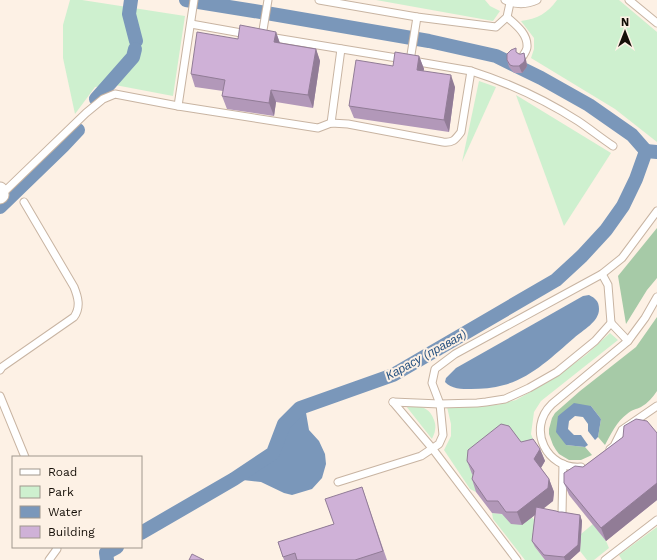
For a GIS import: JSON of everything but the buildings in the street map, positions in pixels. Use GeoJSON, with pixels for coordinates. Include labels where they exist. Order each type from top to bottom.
{"type":"FeatureCollection","features":[{"type":"Feature","properties":{"kind":"lane"},"geometry":{"type":"LineString","coordinates":[[178,106],[194,0]]}},
{"type":"Feature","properties":{"kind":"lane"},"geometry":{"type":"LineString","coordinates":[[319,0],[417,17],[496,27],[507,17],[508,1],[520,4],[531,3],[537,0]]}},
{"type":"Feature","properties":{"kind":"lane"},"geometry":{"type":"LineString","coordinates":[[629,0],[657,23]]}},
{"type":"Feature","properties":{"kind":"lane"},"geometry":{"type":"LineString","coordinates":[[262,36],[268,2]]}},
{"type":"Feature","properties":{"kind":"lane"},"geometry":{"type":"LineString","coordinates":[[410,60],[417,17]]}},
{"type":"Feature","properties":{"kind":"lane"},"geometry":{"type":"LineString","coordinates":[[507,17],[521,29],[524,35],[527,48],[523,56]]}},
{"type":"Feature","properties":{"kind":"lane"},"geometry":{"type":"LineString","coordinates":[[191,24],[471,71],[507,84],[543,101],[579,122],[613,146]]}},
{"type":"Feature","properties":{"kind":"lane"},"geometry":{"type":"LineString","coordinates":[[331,123],[341,49]]}},
{"type":"Feature","properties":{"kind":"lane"},"geometry":{"type":"LineString","coordinates":[[0,194],[86,113],[103,99],[115,94],[178,106],[318,128],[331,123],[348,124],[449,142],[455,140],[461,132],[471,71]]}},
{"type":"Feature","properties":{"kind":"lane"},"geometry":{"type":"LineString","coordinates":[[0,370],[2,367],[74,317],[79,305],[78,296],[74,287],[24,202]]}},
{"type":"Feature","properties":{"kind":"lane"},"geometry":{"type":"LineString","coordinates":[[338,482],[421,456],[439,444],[444,435],[440,404],[432,383],[435,369],[455,354],[602,274],[622,258],[657,211]]}},
{"type":"Feature","properties":{"kind":"lane"},"geometry":{"type":"LineString","coordinates":[[602,274],[608,285],[611,323],[628,341]]}},
{"type":"Feature","properties":{"kind":"lane"},"geometry":{"type":"LineString","coordinates":[[590,464],[585,467],[573,467],[562,464],[551,456],[542,444],[540,428],[542,417],[555,401],[628,341],[657,297]]}},
{"type":"Feature","properties":{"kind":"lane"},"geometry":{"type":"LineString","coordinates":[[517,560],[432,448],[392,402],[440,404],[486,402],[505,399],[557,372],[595,341],[611,323]]}},
{"type":"Feature","properties":{"kind":"lane"},"geometry":{"type":"LineString","coordinates":[[0,396],[25,456]]}},
{"type":"Feature","properties":{"kind":"lane"},"geometry":{"type":"LineString","coordinates":[[603,455],[614,446],[622,430],[640,417],[656,410]]}},
{"type":"Feature","properties":{"kind":"lane"},"geometry":{"type":"LineString","coordinates":[[562,464],[562,514]]}},
{"type":"Feature","properties":{"kind":"lane"},"geometry":{"type":"LineString","coordinates":[[610,559],[657,520]]}},
{"type":"Feature","properties":{"kind":"lane"},"geometry":{"type":"LineString","coordinates":[[49,560],[58,548]]}},
{"type":"Feature","properties":{"kind":"green space"},"geometry":{"type":"Polygon","coordinates":[[[70,0],[82,0],[185,16],[173,96],[115,85],[95,87],[75,114],[63,58],[63,25],[70,0]]]}},
{"type":"Feature","properties":{"kind":"green space"},"geometry":{"type":"Polygon","coordinates":[[[376,0],[485,0],[490,6],[500,11],[493,21],[376,0]]]}},
{"type":"Feature","properties":{"kind":"green space"},"geometry":{"type":"Polygon","coordinates":[[[557,0],[619,0],[657,32],[657,142],[615,109],[531,58],[534,49],[534,38],[521,21],[542,15],[557,0]]]}},
{"type":"Feature","properties":{"kind":"green space"},"geometry":{"type":"Polygon","coordinates":[[[479,81],[496,87],[462,162],[479,81]]]}},
{"type":"Feature","properties":{"kind":"green space"},"geometry":{"type":"Polygon","coordinates":[[[516,95],[611,153],[564,226],[516,95]]]}},
{"type":"Feature","properties":{"kind":"green space"},"geometry":{"type":"Polygon","coordinates":[[[657,228],[657,278],[647,290],[626,324],[618,276],[657,228]]]}},
{"type":"Feature","properties":{"kind":"green space"},"geometry":{"type":"Polygon","coordinates":[[[657,317],[657,391],[644,405],[630,412],[620,420],[605,445],[598,437],[601,419],[591,406],[558,416],[566,445],[585,447],[592,455],[581,460],[569,460],[559,454],[553,445],[549,434],[552,418],[555,413],[580,391],[636,347],[657,317]]]}},
{"type":"Feature","properties":{"kind":"green space"},"geometry":{"type":"Polygon","coordinates":[[[610,333],[618,340],[541,401],[534,412],[531,434],[538,452],[479,483],[476,492],[470,489],[444,450],[451,436],[451,424],[447,407],[497,405],[516,400],[553,379],[586,355],[610,333]]]}},
{"type":"Feature","properties":{"kind":"green space"},"geometry":{"type":"Polygon","coordinates":[[[413,405],[426,409],[431,413],[435,422],[435,432],[432,439],[406,406],[413,405]]]}},
{"type":"Feature","properties":{"kind":"green space"},"geometry":{"type":"Polygon","coordinates":[[[492,513],[532,517],[539,526],[535,547],[545,560],[525,560],[493,519],[492,513]]]}},
{"type":"Feature","properties":{"kind":"green space"},"geometry":{"type":"Polygon","coordinates":[[[593,524],[606,541],[609,548],[594,560],[587,560],[580,551],[581,534],[593,524]]]}},
{"type":"Feature","properties":{"kind":"green space"},"geometry":{"type":"Polygon","coordinates":[[[657,527],[657,560],[622,560],[619,555],[657,527]]]}},
{"type":"Feature","properties":{"kind":"water"},"geometry":{"type":"Polygon","coordinates":[[[589,295],[595,299],[598,304],[599,309],[596,318],[590,325],[550,359],[532,372],[514,382],[488,388],[464,389],[450,386],[445,382],[446,378],[456,368],[583,296],[589,295]]]}},
{"type":"Feature","properties":{"kind":"water"},"geometry":{"type":"Polygon","coordinates":[[[574,403],[591,406],[601,419],[598,437],[595,440],[588,431],[588,424],[583,417],[575,416],[569,421],[568,429],[574,435],[581,435],[588,445],[585,447],[566,445],[556,432],[558,416],[574,403]]]}},
{"type":"Feature","properties":{"kind":"water"},"geometry":{"type":"Polygon","coordinates":[[[305,407],[309,430],[319,441],[325,454],[326,464],[322,478],[312,489],[292,495],[284,493],[261,482],[234,479],[273,453],[284,424],[300,408],[305,407]]]}},
{"type":"Feature","properties":{"kind":"waterway"},"geometry":{"type":"LineString","coordinates":[[131,0],[129,14],[136,41]]}},
{"type":"Feature","properties":{"kind":"waterway"},"geometry":{"type":"LineString","coordinates":[[186,0],[429,41],[496,56],[541,78],[589,105],[632,135],[646,151]]}},
{"type":"Feature","properties":{"kind":"waterway"},"geometry":{"type":"LineString","coordinates":[[96,99],[133,57],[135,49]]}},
{"type":"Feature","properties":{"kind":"waterway"},"geometry":{"type":"LineString","coordinates":[[0,207],[78,130]]}},
{"type":"Feature","properties":{"kind":"waterway","name":"Карасу (правая)"},"geometry":{"type":"LineString","coordinates":[[142,532],[234,479],[273,453],[284,424],[300,408],[393,375],[556,280],[582,256],[606,230],[623,206],[636,179],[646,151],[657,152]]}},
{"type":"Feature","properties":{"kind":"waterway","name":"Карасу (правая)"},"geometry":{"type":"LineString","coordinates":[[107,560],[106,553],[115,548]]}}]}
